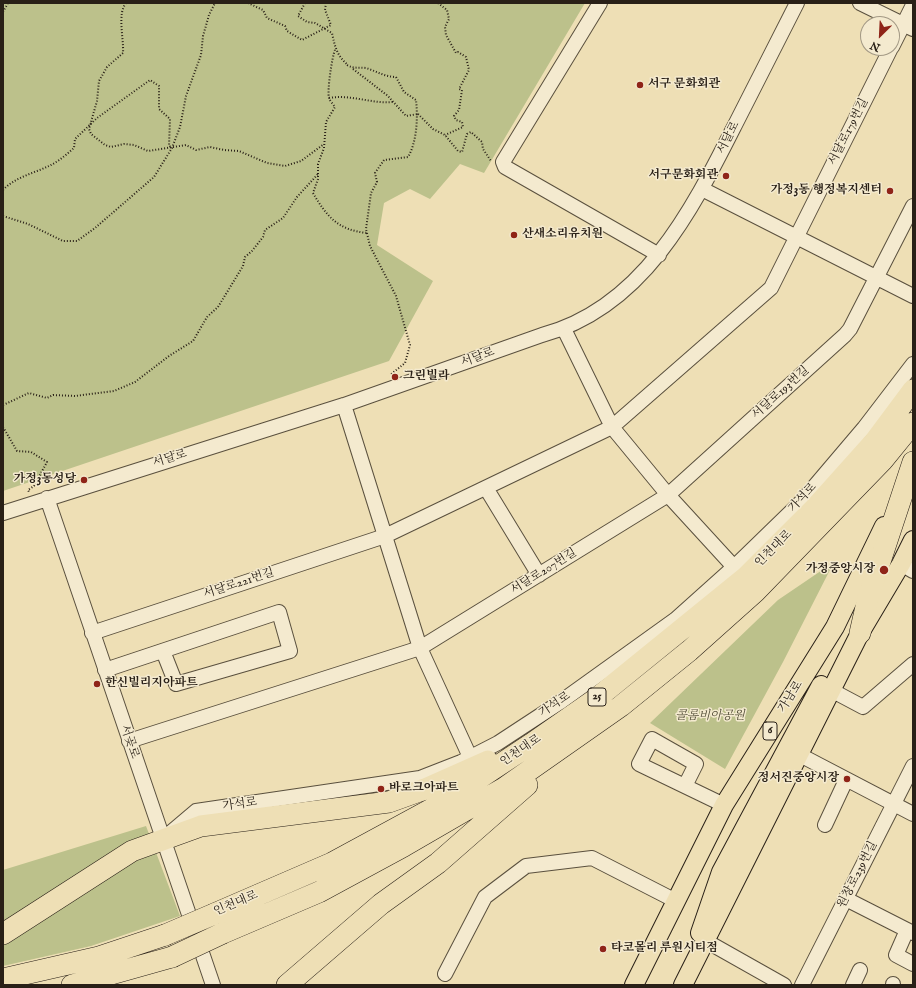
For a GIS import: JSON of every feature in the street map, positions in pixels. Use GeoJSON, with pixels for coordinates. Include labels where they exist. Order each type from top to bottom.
{"type":"FeatureCollection","features":[{"type":"Feature","properties":{"kind":"highway","name":"인천대로"},"geometry":{"type":"LineString","coordinates":[[3,979],[99,957],[165,935],[332,863],[439,805],[597,698],[746,577],[815,508],[875,441],[913,390]]}},
{"type":"Feature","properties":{"kind":"highway","name":"인천대로"},"geometry":{"type":"LineString","coordinates":[[72,985],[172,957],[223,933],[319,892],[404,846],[504,788],[621,706],[688,651],[755,592],[883,460],[913,423]]}},
{"type":"Feature","properties":{"kind":"highway"},"geometry":{"type":"LineString","coordinates":[[860,632],[868,598],[911,471]]}},
{"type":"Feature","properties":{"kind":"highway"},"geometry":{"type":"LineString","coordinates":[[287,985],[381,904],[438,863],[621,706]]}},
{"type":"Feature","properties":{"kind":"highway"},"geometry":{"type":"LineString","coordinates":[[3,934],[132,851],[162,840],[201,826],[389,802],[425,789],[450,777],[531,744]]}},
{"type":"Feature","properties":{"kind":"main road","name":"가남로"},"geometry":{"type":"LineString","coordinates":[[634,985],[725,803],[835,627],[911,471]]}},
{"type":"Feature","properties":{"kind":"main road"},"geometry":{"type":"LineString","coordinates":[[682,985],[706,941],[800,755],[860,632],[907,568],[913,540]]}},
{"type":"Feature","properties":{"kind":"main road"},"geometry":{"type":"LineString","coordinates":[[682,985],[721,872],[868,598]]}},
{"type":"Feature","properties":{"kind":"main road"},"geometry":{"type":"LineString","coordinates":[[725,803],[737,798],[744,798],[752,812]]}},
{"type":"Feature","properties":{"kind":"street"},"geometry":{"type":"LineString","coordinates":[[600,3],[503,162],[505,167],[659,255]]}},
{"type":"Feature","properties":{"kind":"street","name":"서달로"},"geometry":{"type":"LineString","coordinates":[[3,513],[40,500],[344,405],[542,335],[564,329],[592,313],[640,275],[659,255],[677,232],[702,189],[797,3]]}},
{"type":"Feature","properties":{"kind":"street"},"geometry":{"type":"LineString","coordinates":[[860,3],[908,27]]}},
{"type":"Feature","properties":{"kind":"street","name":"서달로179번길"},"geometry":{"type":"LineString","coordinates":[[900,37],[908,27],[913,5]]}},
{"type":"Feature","properties":{"kind":"street","name":"서달로179번길"},"geometry":{"type":"LineString","coordinates":[[796,237],[887,56]]}},
{"type":"Feature","properties":{"kind":"street"},"geometry":{"type":"LineString","coordinates":[[702,189],[913,296]]}},
{"type":"Feature","properties":{"kind":"street"},"geometry":{"type":"LineString","coordinates":[[876,277],[913,206]]}},
{"type":"Feature","properties":{"kind":"street"},"geometry":{"type":"LineString","coordinates":[[385,536],[612,427],[771,288],[796,237]]}},
{"type":"Feature","properties":{"kind":"street","name":"서달로193번길"},"geometry":{"type":"LineString","coordinates":[[668,495],[850,329],[876,277]]}},
{"type":"Feature","properties":{"kind":"street"},"geometry":{"type":"LineString","coordinates":[[564,329],[612,427],[668,495],[734,567]]}},
{"type":"Feature","properties":{"kind":"street","name":"가석로"},"geometry":{"type":"LineString","coordinates":[[162,840],[196,811],[420,778],[470,757],[498,742],[559,703],[676,619],[734,567],[802,501],[864,428],[913,364]]}},
{"type":"Feature","properties":{"kind":"street"},"geometry":{"type":"LineString","coordinates":[[344,405],[420,648],[470,757]]}},
{"type":"Feature","properties":{"kind":"street"},"geometry":{"type":"LineString","coordinates":[[486,488],[539,575]]}},
{"type":"Feature","properties":{"kind":"street","name":"서달로207번길"},"geometry":{"type":"LineString","coordinates":[[420,648],[668,495]]}},
{"type":"Feature","properties":{"kind":"street","name":"서곶로"},"geometry":{"type":"LineString","coordinates":[[40,500],[92,633],[162,840],[214,985]]}},
{"type":"Feature","properties":{"kind":"street","name":"서달로221번길"},"geometry":{"type":"LineString","coordinates":[[92,633],[385,536]]}},
{"type":"Feature","properties":{"kind":"street"},"geometry":{"type":"LineString","coordinates":[[105,670],[279,612],[290,651],[176,684],[163,651]]}},
{"type":"Feature","properties":{"kind":"street"},"geometry":{"type":"LineString","coordinates":[[129,742],[420,648]]}},
{"type":"Feature","properties":{"kind":"street"},"geometry":{"type":"LineString","coordinates":[[831,690],[862,707],[913,664]]}},
{"type":"Feature","properties":{"kind":"street"},"geometry":{"type":"LineString","coordinates":[[800,755],[913,814]]}},
{"type":"Feature","properties":{"kind":"street","name":"원창로239번길"},"geometry":{"type":"LineString","coordinates":[[802,985],[913,766]]}},
{"type":"Feature","properties":{"kind":"street"},"geometry":{"type":"LineString","coordinates":[[825,825],[846,780]]}},
{"type":"Feature","properties":{"kind":"street"},"geometry":{"type":"LineString","coordinates":[[685,786],[725,803]]}},
{"type":"Feature","properties":{"kind":"street"},"geometry":{"type":"LineString","coordinates":[[445,974],[485,897],[526,866],[592,858],[676,901]]}},
{"type":"Feature","properties":{"kind":"street"},"geometry":{"type":"LineString","coordinates":[[846,899],[910,931],[896,955],[913,964]]}},
{"type":"Feature","properties":{"kind":"street"},"geometry":{"type":"LineString","coordinates":[[706,941],[784,985]]}},
{"type":"Feature","properties":{"kind":"street"},"geometry":{"type":"LineString","coordinates":[[853,985],[860,970]]}},
{"type":"Feature","properties":{"kind":"path"},"geometry":{"type":"LineString","coordinates":[[3,12],[8,3]]}},
{"type":"Feature","properties":{"kind":"path"},"geometry":{"type":"LineString","coordinates":[[126,3],[121,17],[124,37],[123,53],[107,68],[99,82],[97,101],[89,129],[91,134],[105,145],[111,147],[129,144],[148,151],[186,145],[196,150],[210,147],[239,151],[267,163],[285,166],[301,161],[324,144]]}},
{"type":"Feature","properties":{"kind":"path"},"geometry":{"type":"LineString","coordinates":[[3,216],[28,224],[63,241],[77,241],[95,228],[154,177],[172,148],[180,127],[186,96],[201,55],[203,36],[214,3]]}},
{"type":"Feature","properties":{"kind":"path"},"geometry":{"type":"LineString","coordinates":[[248,3],[263,10],[267,18],[285,26],[287,31],[302,40],[331,25],[325,10],[326,3]]}},
{"type":"Feature","properties":{"kind":"path"},"geometry":{"type":"LineString","coordinates":[[305,3],[298,16],[332,33],[335,50],[340,59],[354,69],[365,68],[375,73],[396,77],[404,92],[416,100],[418,114],[412,150],[408,157],[384,160],[375,173],[377,182],[370,199],[366,229],[370,246],[396,296],[410,345],[405,363],[384,379]]}},
{"type":"Feature","properties":{"kind":"path"},"geometry":{"type":"LineString","coordinates":[[438,3],[447,10],[449,19],[445,27],[446,35],[456,53],[458,52],[466,57],[469,70],[459,89],[462,90],[459,110],[454,116],[456,120],[462,122],[463,127],[445,135]]}},
{"type":"Feature","properties":{"kind":"path"},"geometry":{"type":"LineString","coordinates":[[335,50],[332,58],[332,69],[328,90],[329,98],[335,107],[326,122],[324,144],[318,164],[318,174],[313,193],[328,216],[342,226],[355,231],[367,232]]}},
{"type":"Feature","properties":{"kind":"path"},"geometry":{"type":"LineString","coordinates":[[347,64],[376,86],[406,116],[418,114]]}},
{"type":"Feature","properties":{"kind":"path"},"geometry":{"type":"LineString","coordinates":[[3,190],[10,182],[52,164],[65,155],[74,148],[75,139],[87,126],[150,80],[160,86],[159,109],[170,119],[170,146],[172,148]]}},
{"type":"Feature","properties":{"kind":"path"},"geometry":{"type":"LineString","coordinates":[[329,98],[347,96],[393,102]]}},
{"type":"Feature","properties":{"kind":"path"},"geometry":{"type":"LineString","coordinates":[[418,114],[433,129],[445,135],[458,151],[462,152],[467,134],[471,132],[482,142],[483,149],[490,160],[495,164],[503,162]]}},
{"type":"Feature","properties":{"kind":"path"},"geometry":{"type":"LineString","coordinates":[[3,405],[29,393],[47,398],[53,395],[75,396],[114,391],[134,382],[164,359],[194,341],[206,317],[218,307],[243,266],[247,254],[252,251],[263,237],[265,230],[283,218],[297,196],[318,174]]}},
{"type":"Feature","properties":{"kind":"path"},"geometry":{"type":"LineString","coordinates":[[3,427],[17,451],[30,452],[47,462],[34,486],[28,490],[40,500]]}},
{"type":"Feature","properties":{"kind":"green space"},"geometry":{"type":"Polygon","coordinates":[[[3,3],[585,3],[484,173],[460,164],[430,199],[410,189],[384,203],[377,245],[433,281],[389,361],[3,491],[3,3]]]}},
{"type":"Feature","properties":{"kind":"green space","name":"콜롬비아공원"},"geometry":{"type":"Polygon","coordinates":[[[834,562],[783,662],[725,769],[650,723],[778,600],[834,562]]]}},
{"type":"Feature","properties":{"kind":"green space"},"geometry":{"type":"Polygon","coordinates":[[[146,826],[180,916],[91,946],[3,966],[3,870],[146,826]]]}},
{"type":"Feature","properties":{"kind":"place","name":"서구 문화회관"},"geometry":{"type":"Point","coordinates":[640,85]}},
{"type":"Feature","properties":{"kind":"place","name":"서구문화회관"},"geometry":{"type":"Point","coordinates":[726,176]}},
{"type":"Feature","properties":{"kind":"place","name":"가정3동 행정복지센터"},"geometry":{"type":"Point","coordinates":[890,191]}},
{"type":"Feature","properties":{"kind":"place","name":"산새소리유치원"},"geometry":{"type":"Point","coordinates":[514,235]}},
{"type":"Feature","properties":{"kind":"place","name":"그린빌라"},"geometry":{"type":"Point","coordinates":[395,377]}},
{"type":"Feature","properties":{"kind":"place","name":"가정3동성당"},"geometry":{"type":"Point","coordinates":[84,480]}},
{"type":"Feature","properties":{"kind":"place","name":"가정중앙시장"},"geometry":{"type":"Point","coordinates":[884,570]}},
{"type":"Feature","properties":{"kind":"place","name":"한신빌리지아파트"},"geometry":{"type":"Point","coordinates":[97,684]}},
{"type":"Feature","properties":{"kind":"place","name":"정서진중앙시장"},"geometry":{"type":"Point","coordinates":[847,779]}},
{"type":"Feature","properties":{"kind":"place","name":"바로크아파트"},"geometry":{"type":"Point","coordinates":[381,789]}},
{"type":"Feature","properties":{"kind":"place","name":"타코몰리 루원시티점"},"geometry":{"type":"Point","coordinates":[603,949]}}]}
